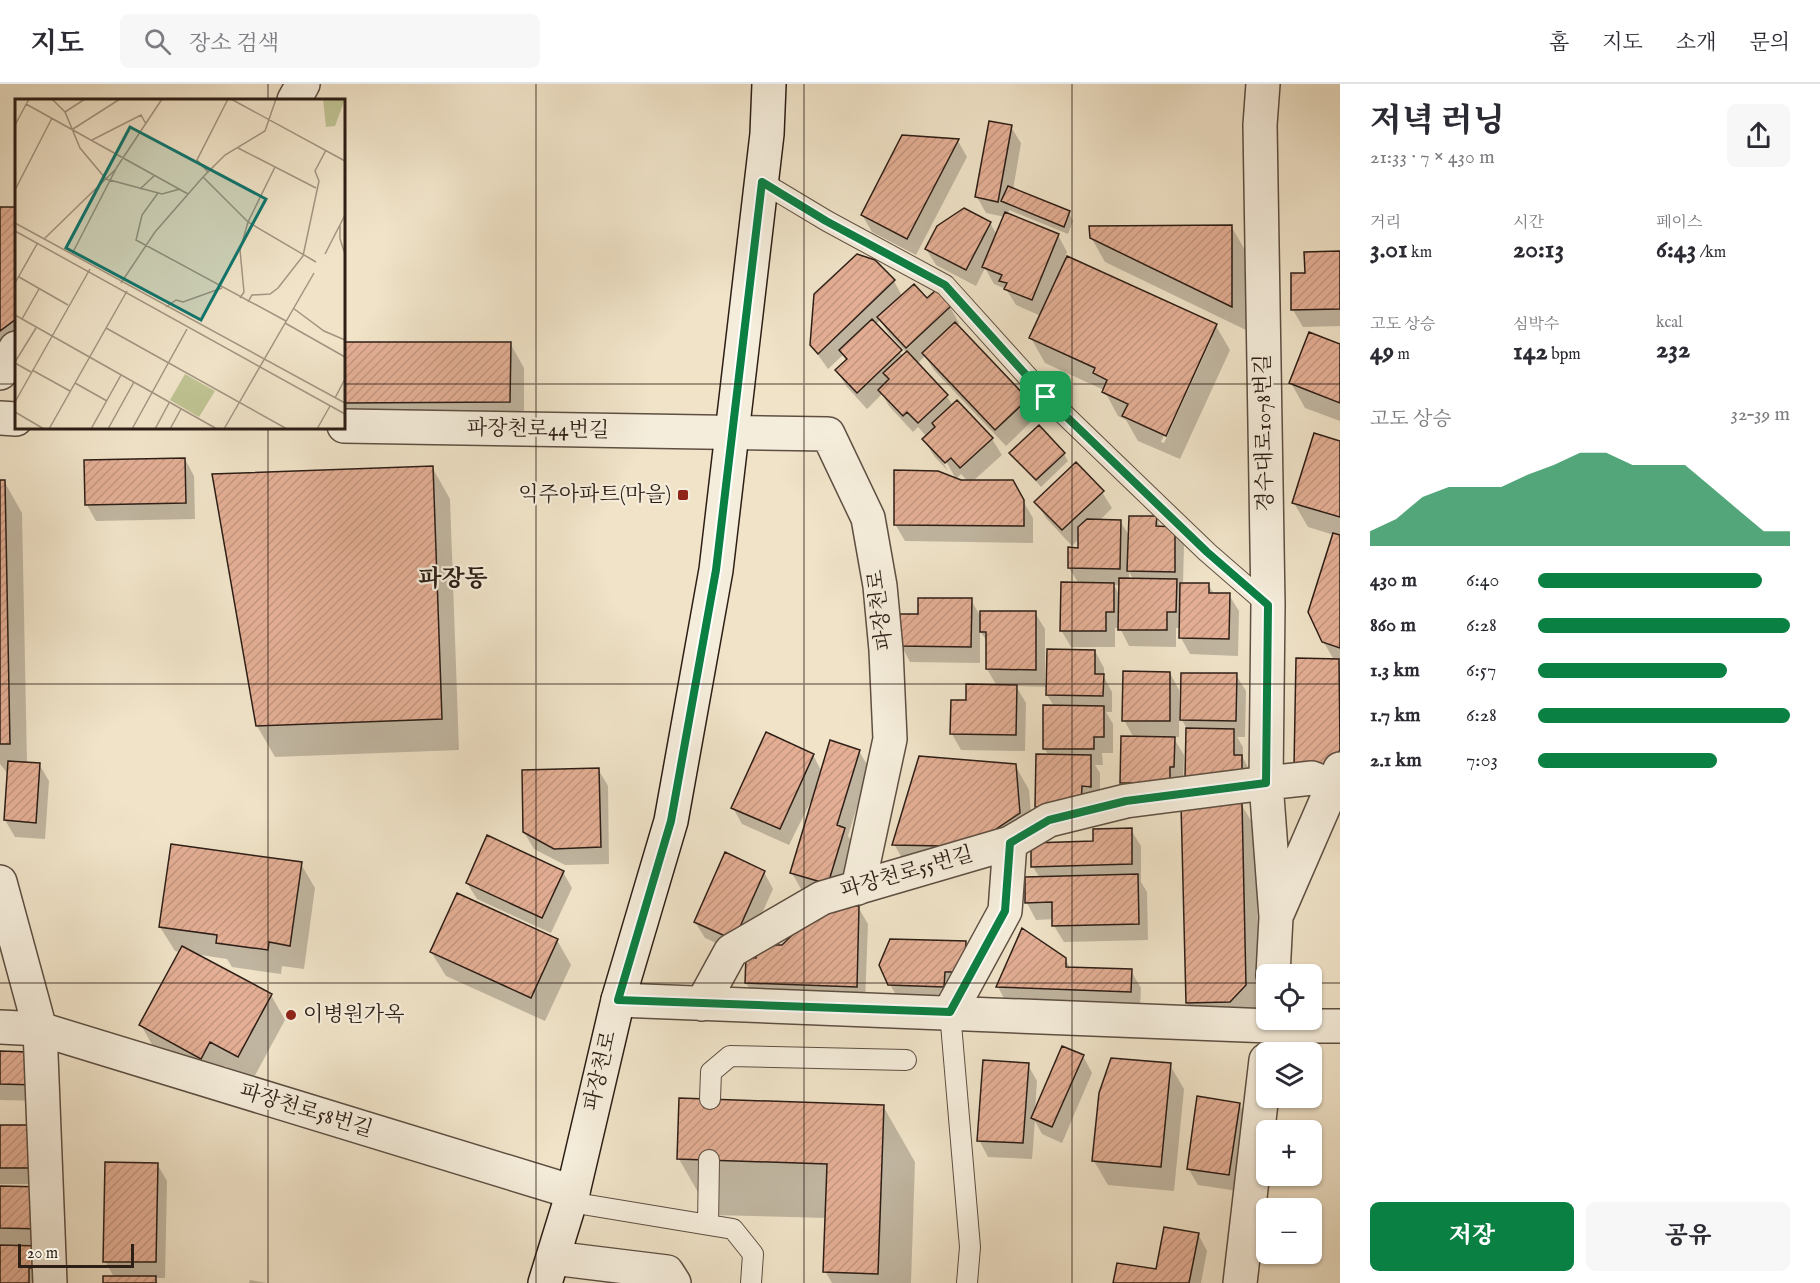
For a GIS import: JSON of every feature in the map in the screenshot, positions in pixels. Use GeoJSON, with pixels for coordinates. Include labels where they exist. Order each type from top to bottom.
{"type":"FeatureCollection","features":[{"type":"Feature","properties":{"kind":"street"},"geometry":{"type":"LineString","coordinates":[[295,99],[303,84]]}},
{"type":"Feature","properties":{"kind":"street","name":"파장천로"},"geometry":{"type":"LineString","coordinates":[[549,1271],[571,1197],[618,1000],[671,821],[716,570],[762,182],[769,84]]}},
{"type":"Feature","properties":{"kind":"street","name":"경수대로1078번길"},"geometry":{"type":"LineString","coordinates":[[1263,84],[1260,125],[1268,605],[1266,783],[1276,917],[1274,964]]}},
{"type":"Feature","properties":{"kind":"street"},"geometry":{"type":"LineString","coordinates":[[0,373],[15,350]]}},
{"type":"Feature","properties":{"kind":"street"},"geometry":{"type":"LineString","coordinates":[[0,418],[15,419]]}},
{"type":"Feature","properties":{"kind":"street","name":"파장천로44번길"},"geometry":{"type":"LineString","coordinates":[[345,426],[732,434]]}},
{"type":"Feature","properties":{"kind":"street","name":"파장천로"},"geometry":{"type":"LineString","coordinates":[[732,434],[828,434],[868,518],[880,586],[886,650],[890,739],[858,888]]}},
{"type":"Feature","properties":{"kind":"street"},"geometry":{"type":"LineString","coordinates":[[950,1012],[1005,911],[1010,843],[1049,820],[1126,801],[1312,778],[1338,781],[1276,917]]}},
{"type":"Feature","properties":{"kind":"street","name":"파장천로55번길"},"geometry":{"type":"LineString","coordinates":[[702,1004],[731,951],[822,898],[1010,843]]}},
{"type":"Feature","properties":{"kind":"street"},"geometry":{"type":"LineString","coordinates":[[0,882],[40,1029],[50,1283]]}},
{"type":"Feature","properties":{"kind":"street"},"geometry":{"type":"LineString","coordinates":[[618,1000],[950,1012],[1269,1033],[1340,1026]]}},
{"type":"Feature","properties":{"kind":"street","name":"파장천로58번길"},"geometry":{"type":"LineString","coordinates":[[0,1027],[40,1029],[571,1197]]}},
{"type":"Feature","properties":{"kind":"street"},"geometry":{"type":"LineString","coordinates":[[1240,1283],[1260,1108]]}},
{"type":"Feature","properties":{"kind":"street"},"geometry":{"type":"LineString","coordinates":[[549,1271],[667,1272],[674,1283]]}},
{"type":"Feature","properties":{"kind":"lane"},"geometry":{"type":"LineString","coordinates":[[762,182],[826,221],[945,285],[1046,397],[1207,552],[1268,605]]}},
{"type":"Feature","properties":{"kind":"lane"},"geometry":{"type":"LineString","coordinates":[[950,1012],[970,1247],[967,1283]]}},
{"type":"Feature","properties":{"kind":"lane"},"geometry":{"type":"LineString","coordinates":[[710,1098],[711,1072],[730,1056],[906,1060]]}},
{"type":"Feature","properties":{"kind":"lane"},"geometry":{"type":"LineString","coordinates":[[708,1224],[710,1160]]}},
{"type":"Feature","properties":{"kind":"lane"},"geometry":{"type":"LineString","coordinates":[[571,1197],[733,1228],[753,1254],[751,1283]]}},
{"type":"Feature","properties":{"kind":"building"},"geometry":{"type":"Polygon","coordinates":[[[989,121],[1012,125],[998,202],[975,197],[989,121]]]}},
{"type":"Feature","properties":{"kind":"building"},"geometry":{"type":"Polygon","coordinates":[[[902,135],[959,139],[907,239],[861,215],[902,135]]]}},
{"type":"Feature","properties":{"kind":"building"},"geometry":{"type":"Polygon","coordinates":[[[1008,186],[1070,211],[1064,227],[1001,201],[1008,186]]]}},
{"type":"Feature","properties":{"kind":"building"},"geometry":{"type":"Polygon","coordinates":[[[0,207],[15,207],[15,320],[0,331],[0,207]]]}},
{"type":"Feature","properties":{"kind":"building"},"geometry":{"type":"Polygon","coordinates":[[[964,208],[991,222],[966,270],[925,249],[937,226],[964,208]]]}},
{"type":"Feature","properties":{"kind":"building"},"geometry":{"type":"Polygon","coordinates":[[[1005,212],[1059,234],[1032,300],[1004,289],[1007,283],[999,281],[1002,275],[982,267],[1005,212]]]}},
{"type":"Feature","properties":{"kind":"building"},"geometry":{"type":"Polygon","coordinates":[[[1232,225],[1232,307],[1090,238],[1089,226],[1232,225]]]}},
{"type":"Feature","properties":{"kind":"building"},"geometry":{"type":"Polygon","coordinates":[[[1340,251],[1340,309],[1291,310],[1291,273],[1305,273],[1304,252],[1340,251]]]}},
{"type":"Feature","properties":{"kind":"building"},"geometry":{"type":"Polygon","coordinates":[[[857,254],[875,260],[895,280],[818,354],[810,345],[814,294],[857,254]]]}},
{"type":"Feature","properties":{"kind":"building"},"geometry":{"type":"Polygon","coordinates":[[[1067,256],[1217,324],[1166,436],[1122,416],[1128,404],[1102,392],[1107,380],[1093,373],[1095,368],[1029,338],[1067,256]]]}},
{"type":"Feature","properties":{"kind":"building"},"geometry":{"type":"Polygon","coordinates":[[[914,284],[927,298],[936,290],[951,306],[906,348],[877,317],[914,284]]]}},
{"type":"Feature","properties":{"kind":"building"},"geometry":{"type":"Polygon","coordinates":[[[872,319],[902,350],[857,393],[835,370],[847,359],[839,350],[872,319]]]}},
{"type":"Feature","properties":{"kind":"building"},"geometry":{"type":"Polygon","coordinates":[[[955,322],[1028,399],[995,430],[922,353],[955,322]]]}},
{"type":"Feature","properties":{"kind":"building"},"geometry":{"type":"Polygon","coordinates":[[[1309,332],[1340,344],[1340,403],[1289,383],[1309,332]]]}},
{"type":"Feature","properties":{"kind":"building"},"geometry":{"type":"Polygon","coordinates":[[[345,342],[511,342],[510,402],[345,403],[345,342]]]}},
{"type":"Feature","properties":{"kind":"building"},"geometry":{"type":"Polygon","coordinates":[[[907,351],[948,395],[918,423],[907,412],[903,416],[878,390],[889,379],[883,373],[907,351]]]}},
{"type":"Feature","properties":{"kind":"building"},"geometry":{"type":"Polygon","coordinates":[[[957,400],[993,438],[960,468],[951,458],[945,463],[922,439],[935,427],[932,423],[957,400]]]}},
{"type":"Feature","properties":{"kind":"building"},"geometry":{"type":"Polygon","coordinates":[[[1039,425],[1065,453],[1036,480],[1009,453],[1039,425]]]}},
{"type":"Feature","properties":{"kind":"building"},"geometry":{"type":"Polygon","coordinates":[[[1314,433],[1340,441],[1340,517],[1292,503],[1314,433]]]}},
{"type":"Feature","properties":{"kind":"building"},"geometry":{"type":"Polygon","coordinates":[[[185,458],[186,503],[85,505],[84,460],[185,458]]]}},
{"type":"Feature","properties":{"kind":"building"},"geometry":{"type":"Polygon","coordinates":[[[1076,462],[1104,491],[1062,530],[1034,502],[1076,462]]]}},
{"type":"Feature","properties":{"kind":"building"},"geometry":{"type":"Polygon","coordinates":[[[433,466],[442,719],[256,726],[212,474],[433,466]]]}},
{"type":"Feature","properties":{"kind":"building"},"geometry":{"type":"Polygon","coordinates":[[[894,470],[938,471],[961,480],[1013,480],[1024,500],[1024,526],[894,525],[894,470]]]}},
{"type":"Feature","properties":{"kind":"building"},"geometry":{"type":"Polygon","coordinates":[[[0,480],[5,480],[10,744],[0,744],[0,480]]]}},
{"type":"Feature","properties":{"kind":"building"},"geometry":{"type":"Polygon","coordinates":[[[1129,516],[1157,516],[1156,526],[1175,527],[1175,572],[1127,571],[1129,516]]]}},
{"type":"Feature","properties":{"kind":"building"},"geometry":{"type":"Polygon","coordinates":[[[1087,519],[1121,520],[1120,569],[1068,568],[1068,547],[1078,548],[1078,527],[1087,519]]]}},
{"type":"Feature","properties":{"kind":"building"},"geometry":{"type":"Polygon","coordinates":[[[1333,533],[1340,535],[1340,648],[1322,642],[1308,612],[1333,533]]]}},
{"type":"Feature","properties":{"kind":"building"},"geometry":{"type":"Polygon","coordinates":[[[1119,578],[1177,579],[1176,612],[1167,612],[1167,630],[1118,630],[1119,578]]]}},
{"type":"Feature","properties":{"kind":"building"},"geometry":{"type":"Polygon","coordinates":[[[1061,582],[1114,583],[1114,612],[1106,612],[1106,631],[1060,631],[1061,582]]]}},
{"type":"Feature","properties":{"kind":"building"},"geometry":{"type":"Polygon","coordinates":[[[1180,583],[1209,583],[1209,593],[1230,593],[1229,639],[1179,638],[1180,583]]]}},
{"type":"Feature","properties":{"kind":"building"},"geometry":{"type":"Polygon","coordinates":[[[918,598],[972,598],[971,647],[899,646],[900,614],[918,614],[918,598]]]}},
{"type":"Feature","properties":{"kind":"building"},"geometry":{"type":"Polygon","coordinates":[[[980,611],[1036,611],[1036,670],[986,669],[986,632],[980,632],[980,611]]]}},
{"type":"Feature","properties":{"kind":"building"},"geometry":{"type":"Polygon","coordinates":[[[1047,649],[1095,650],[1095,674],[1104,674],[1103,696],[1046,695],[1047,649]]]}},
{"type":"Feature","properties":{"kind":"building"},"geometry":{"type":"Polygon","coordinates":[[[1296,658],[1339,659],[1340,749],[1333,768],[1294,767],[1296,658]]]}},
{"type":"Feature","properties":{"kind":"building"},"geometry":{"type":"Polygon","coordinates":[[[1123,671],[1170,672],[1170,721],[1122,721],[1123,671]]]}},
{"type":"Feature","properties":{"kind":"building"},"geometry":{"type":"Polygon","coordinates":[[[1181,673],[1237,673],[1236,721],[1180,720],[1181,673]]]}},
{"type":"Feature","properties":{"kind":"building"},"geometry":{"type":"Polygon","coordinates":[[[966,684],[1017,685],[1016,735],[950,734],[951,700],[966,700],[966,684]]]}},
{"type":"Feature","properties":{"kind":"building"},"geometry":{"type":"Polygon","coordinates":[[[1043,705],[1104,706],[1104,737],[1094,737],[1094,749],[1043,749],[1043,705]]]}},
{"type":"Feature","properties":{"kind":"building"},"geometry":{"type":"Polygon","coordinates":[[[1186,728],[1234,729],[1234,755],[1242,755],[1242,780],[1185,779],[1186,728]]]}},
{"type":"Feature","properties":{"kind":"building"},"geometry":{"type":"Polygon","coordinates":[[[766,732],[814,754],[780,829],[731,808],[766,732]]]}},
{"type":"Feature","properties":{"kind":"building"},"geometry":{"type":"Polygon","coordinates":[[[1121,736],[1175,737],[1174,767],[1170,767],[1170,783],[1120,783],[1121,736]]]}},
{"type":"Feature","properties":{"kind":"building"},"geometry":{"type":"Polygon","coordinates":[[[830,740],[860,750],[837,825],[845,828],[828,884],[790,873],[830,740]]]}},
{"type":"Feature","properties":{"kind":"building"},"geometry":{"type":"Polygon","coordinates":[[[1036,754],[1091,755],[1091,787],[1082,786],[1081,807],[1035,807],[1036,754]]]}},
{"type":"Feature","properties":{"kind":"building"},"geometry":{"type":"Polygon","coordinates":[[[919,756],[1016,764],[1020,813],[987,835],[944,846],[892,845],[919,756]]]}},
{"type":"Feature","properties":{"kind":"building"},"geometry":{"type":"Polygon","coordinates":[[[8,761],[40,763],[36,823],[4,820],[8,761]]]}},
{"type":"Feature","properties":{"kind":"building"},"geometry":{"type":"Polygon","coordinates":[[[599,768],[601,847],[554,849],[523,832],[522,770],[599,768]]]}},
{"type":"Feature","properties":{"kind":"building"},"geometry":{"type":"Polygon","coordinates":[[[1242,803],[1246,985],[1230,1002],[1186,1003],[1181,804],[1242,803]]]}},
{"type":"Feature","properties":{"kind":"building"},"geometry":{"type":"Polygon","coordinates":[[[1132,828],[1132,864],[1031,867],[1031,843],[1093,841],[1093,829],[1132,828]]]}},
{"type":"Feature","properties":{"kind":"building"},"geometry":{"type":"Polygon","coordinates":[[[487,835],[564,871],[542,918],[466,883],[487,835]]]}},
{"type":"Feature","properties":{"kind":"building"},"geometry":{"type":"Polygon","coordinates":[[[171,844],[302,862],[290,946],[269,942],[268,950],[216,943],[217,935],[159,927],[171,844]]]}},
{"type":"Feature","properties":{"kind":"building"},"geometry":{"type":"Polygon","coordinates":[[[725,852],[765,871],[734,940],[694,922],[725,852]]]}},
{"type":"Feature","properties":{"kind":"building"},"geometry":{"type":"Polygon","coordinates":[[[1138,874],[1139,924],[1052,926],[1052,902],[1025,903],[1025,877],[1138,874]]]}},
{"type":"Feature","properties":{"kind":"building"},"geometry":{"type":"Polygon","coordinates":[[[457,893],[558,939],[531,998],[430,952],[457,893]]]}},
{"type":"Feature","properties":{"kind":"building"},"geometry":{"type":"Polygon","coordinates":[[[824,904],[859,906],[857,987],[745,983],[746,957],[756,958],[757,945],[782,945],[824,904]]]}},
{"type":"Feature","properties":{"kind":"building"},"geometry":{"type":"Polygon","coordinates":[[[1022,928],[1066,958],[1066,967],[1132,969],[1131,992],[996,987],[1022,928]]]}},
{"type":"Feature","properties":{"kind":"building"},"geometry":{"type":"Polygon","coordinates":[[[890,939],[966,941],[965,972],[945,972],[944,987],[888,985],[879,965],[890,939]]]}},
{"type":"Feature","properties":{"kind":"building"},"geometry":{"type":"Polygon","coordinates":[[[182,946],[272,994],[238,1057],[210,1042],[201,1059],[139,1025],[182,946]]]}},
{"type":"Feature","properties":{"kind":"building"},"geometry":{"type":"Polygon","coordinates":[[[1062,1046],[1084,1055],[1052,1127],[1031,1118],[1062,1046]]]}},
{"type":"Feature","properties":{"kind":"building"},"geometry":{"type":"Polygon","coordinates":[[[0,1051],[29,1052],[37,1085],[0,1084],[0,1051]]]}},
{"type":"Feature","properties":{"kind":"building"},"geometry":{"type":"Polygon","coordinates":[[[1111,1058],[1171,1063],[1161,1167],[1092,1161],[1099,1093],[1111,1058]]]}},
{"type":"Feature","properties":{"kind":"building"},"geometry":{"type":"Polygon","coordinates":[[[983,1060],[1029,1063],[1023,1143],[977,1141],[983,1060]]]}},
{"type":"Feature","properties":{"kind":"building"},"geometry":{"type":"Polygon","coordinates":[[[1197,1096],[1240,1103],[1229,1175],[1187,1169],[1197,1096]]]}},
{"type":"Feature","properties":{"kind":"building"},"geometry":{"type":"Polygon","coordinates":[[[679,1098],[884,1105],[878,1274],[823,1272],[827,1164],[677,1159],[679,1098]]]}},
{"type":"Feature","properties":{"kind":"building"},"geometry":{"type":"Polygon","coordinates":[[[0,1125],[30,1125],[30,1168],[0,1168],[0,1125]]]}},
{"type":"Feature","properties":{"kind":"building"},"geometry":{"type":"Polygon","coordinates":[[[105,1162],[158,1163],[156,1262],[103,1262],[105,1162]]]}},
{"type":"Feature","properties":{"kind":"building"},"geometry":{"type":"Polygon","coordinates":[[[0,1186],[42,1187],[42,1229],[0,1228],[0,1186]]]}},
{"type":"Feature","properties":{"kind":"building"},"geometry":{"type":"Polygon","coordinates":[[[1164,1227],[1199,1233],[1189,1283],[1113,1283],[1117,1263],[1156,1269],[1164,1227]]]}},
{"type":"Feature","properties":{"kind":"building"},"geometry":{"type":"Polygon","coordinates":[[[0,1245],[41,1246],[40,1268],[29,1268],[29,1283],[0,1283],[0,1245]]]}},
{"type":"Feature","properties":{"kind":"building"},"geometry":{"type":"Polygon","coordinates":[[[103,1276],[156,1276],[156,1283],[103,1283],[103,1276]]]}},
{"type":"Feature","properties":{"kind":"place","name":"익주아파트(마을)"},"geometry":{"type":"Point","coordinates":[683,495]}},
{"type":"Feature","properties":{"kind":"place","name":"이병원가옥"},"geometry":{"type":"Point","coordinates":[291,1015]}},
{"type":"Feature","properties":{"kind":"district","name":"파장동"},"geometry":{"type":"Point","coordinates":[453,579]}},
{"type":"Feature","properties":{"kind":"route"},"geometry":{"type":"LineString","coordinates":[[762,182],[826,221],[945,285],[1046,397],[1207,552],[1268,605],[1266,783],[1126,801],[1049,820],[1010,843],[1005,911],[950,1012],[618,1000],[671,821],[716,570],[762,182]]}}]}
